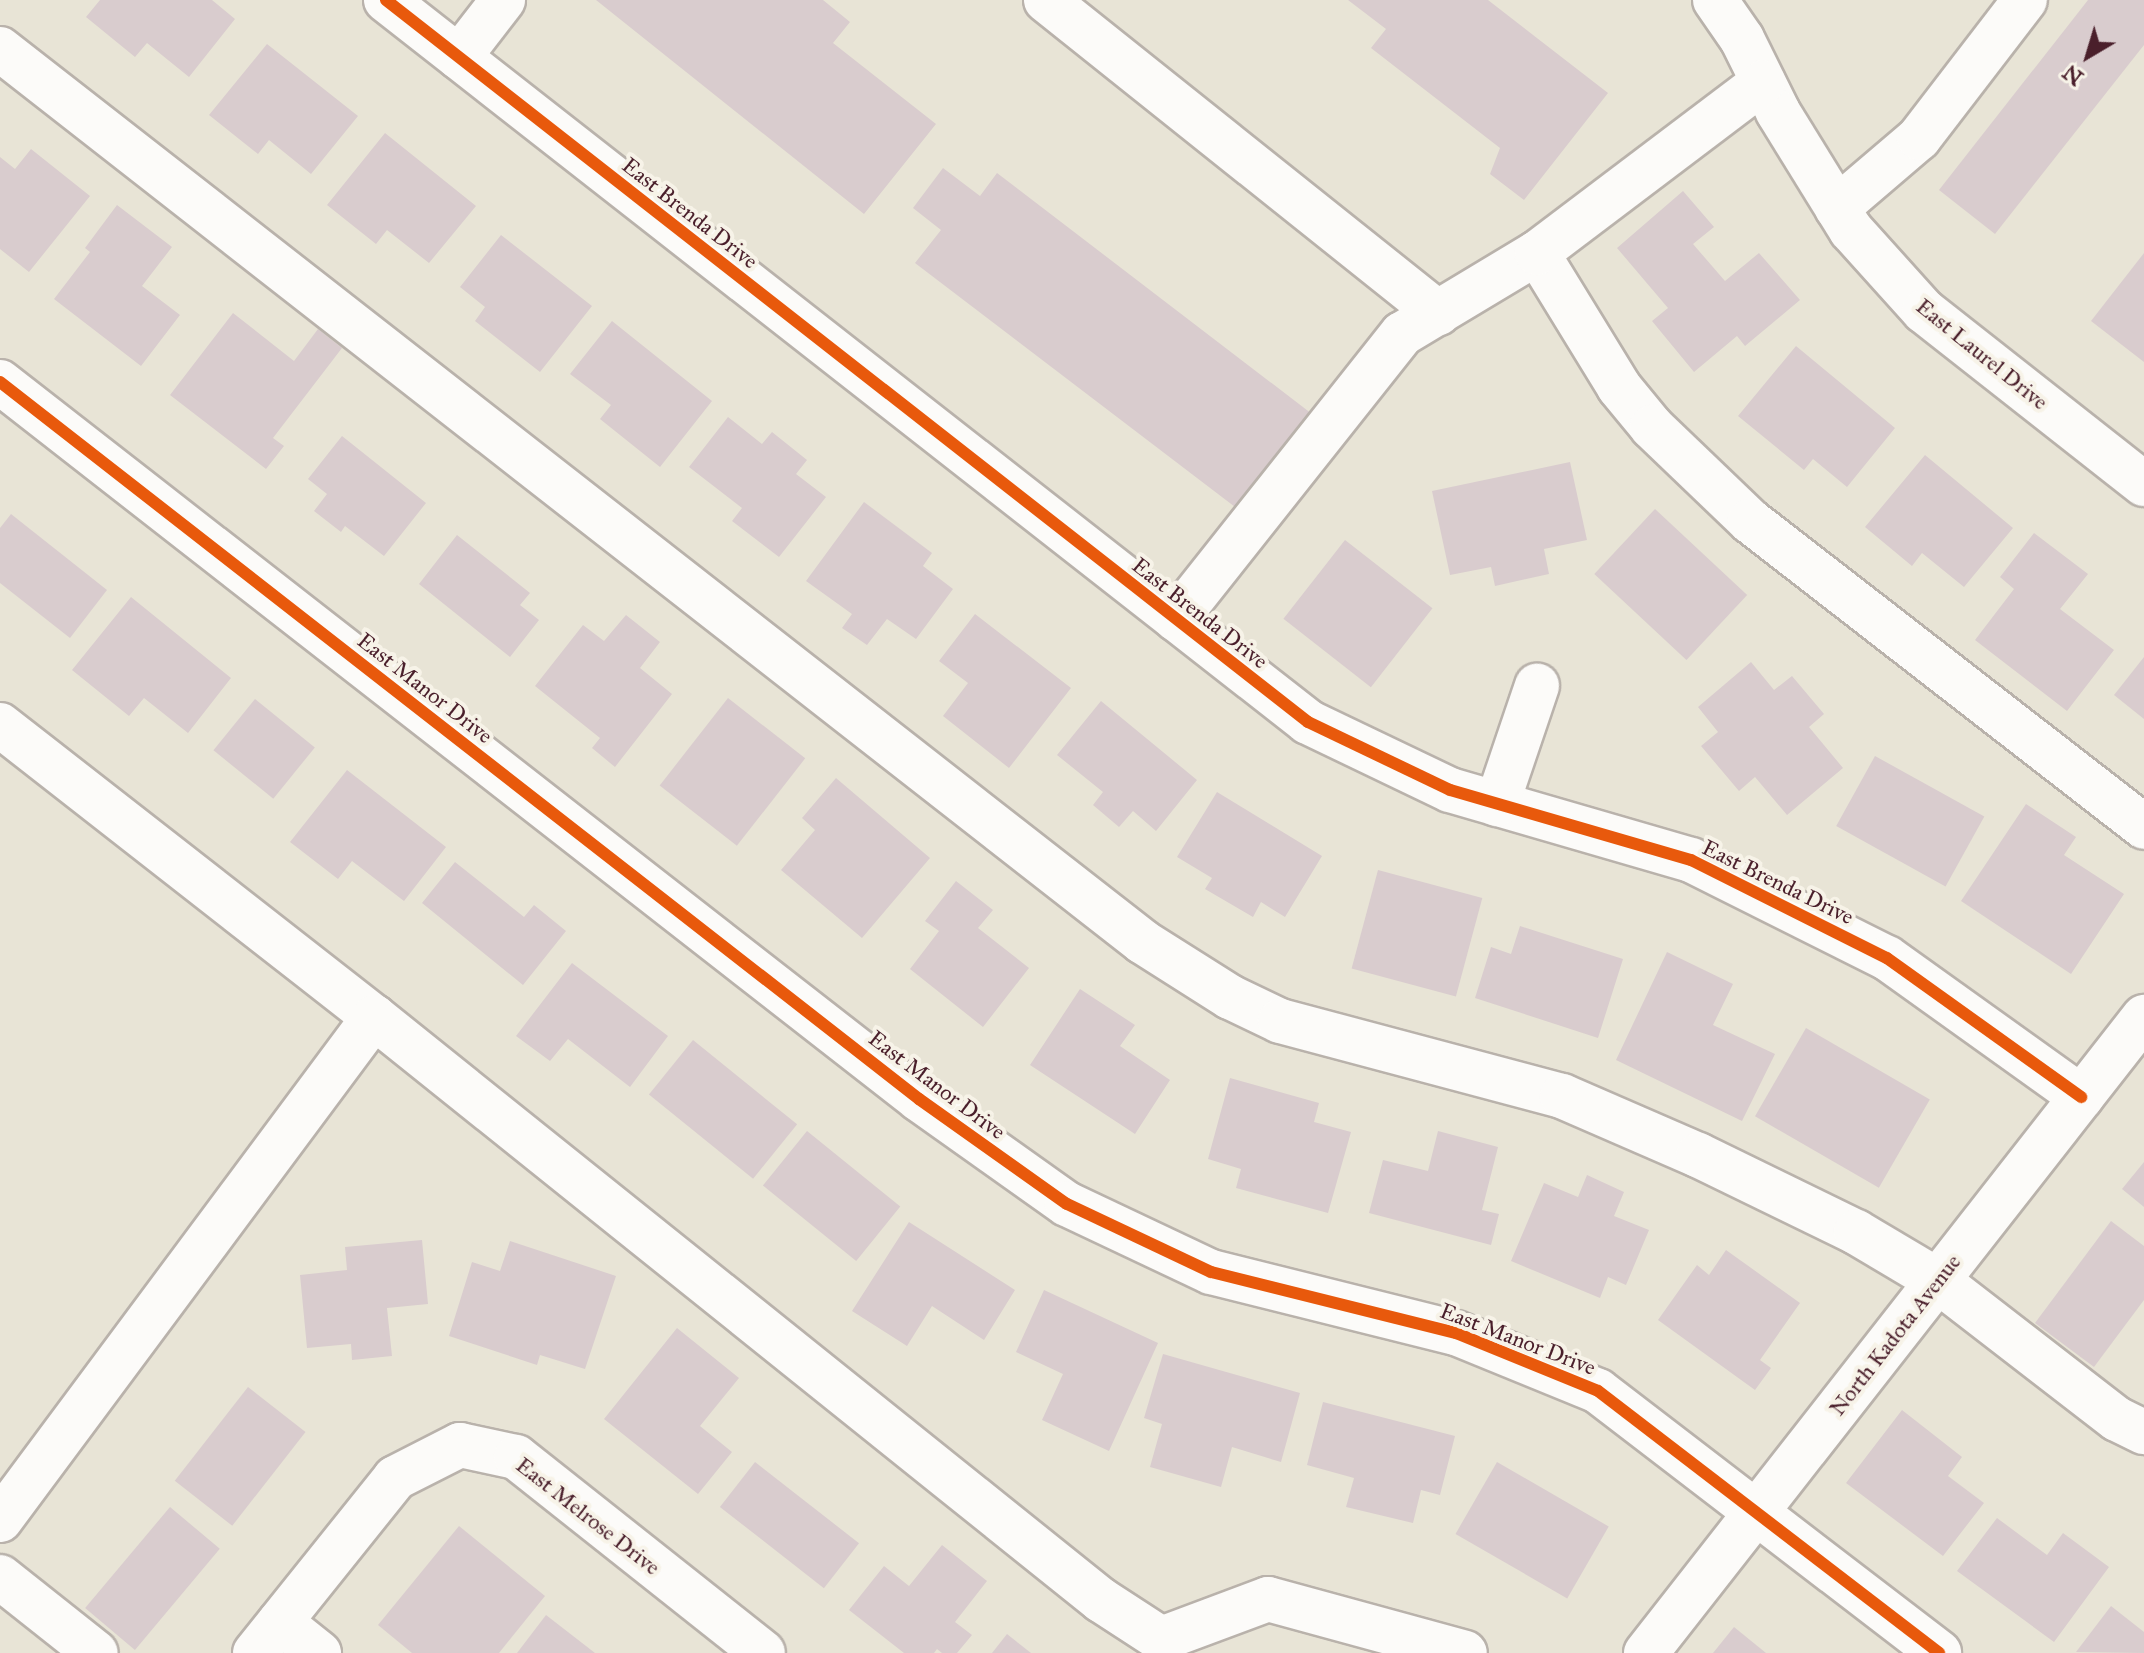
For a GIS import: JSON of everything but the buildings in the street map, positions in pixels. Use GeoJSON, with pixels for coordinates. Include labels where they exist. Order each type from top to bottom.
{"type":"FeatureCollection","features":[{"type":"Feature","properties":{"kind":"street","name":"East Brenda Drive"},"geometry":{"type":"LineString","coordinates":[[386,0],[1308,722],[1450,790],[1691,860],[1887,958],[2081,1097]]}},
{"type":"Feature","properties":{"kind":"street"},"geometry":{"type":"LineString","coordinates":[[459,57],[503,0]]}},
{"type":"Feature","properties":{"kind":"street"},"geometry":{"type":"LineString","coordinates":[[1046,0],[1438,313]]}},
{"type":"Feature","properties":{"kind":"street","name":"East Laurel Drive"},"geometry":{"type":"LineString","coordinates":[[1715,0],[1742,39],[1763,82],[1851,230],[1924,311],[2140,473]]}},
{"type":"Feature","properties":{"kind":"street"},"geometry":{"type":"LineString","coordinates":[[1837,208],[1919,138],[2025,0]]}},
{"type":"Feature","properties":{"kind":"street"},"geometry":{"type":"LineString","coordinates":[[0,49],[1143,942],[1230,997],[1280,1021],[1562,1096],[1698,1155],[1856,1232],[1937,1280],[2117,1419],[2144,1432]]}},
{"type":"Feature","properties":{"kind":"street"},"geometry":{"type":"LineString","coordinates":[[1176,619],[1402,334],[1537,253],[1763,82]]}},
{"type":"Feature","properties":{"kind":"street"},"geometry":{"type":"LineString","coordinates":[[1537,253],[1619,387],[1652,427],[1750,521],[2144,827]]}},
{"type":"Feature","properties":{"kind":"street","name":"East Manor Drive"},"geometry":{"type":"LineString","coordinates":[[0,382],[919,1099],[1067,1204],[1211,1272],[1456,1333],[1598,1391],[1757,1510],[1939,1653]]}},
{"type":"Feature","properties":{"kind":"street"},"geometry":{"type":"LineString","coordinates":[[1497,804],[1537,686]]}},
{"type":"Feature","properties":{"kind":"street"},"geometry":{"type":"LineString","coordinates":[[0,725],[374,1017],[1101,1600],[1161,1639],[1268,1599],[1465,1653]]}},
{"type":"Feature","properties":{"kind":"street"},"geometry":{"type":"LineString","coordinates":[[0,1520],[374,1017]]}},
{"type":"Feature","properties":{"kind":"street","name":"North Kadota Avenue"},"geometry":{"type":"LineString","coordinates":[[1646,1653],[2144,1017]]}},
{"type":"Feature","properties":{"kind":"street","name":"East Melrose Drive"},"geometry":{"type":"LineString","coordinates":[[268,1637],[395,1478],[460,1445],[516,1457],[763,1653]]}},
{"type":"Feature","properties":{"kind":"street"},"geometry":{"type":"LineString","coordinates":[[0,1577],[96,1653]]}},
{"type":"Feature","properties":{"kind":"street"},"geometry":{"type":"LineString","coordinates":[[268,1637],[319,1653]]}},
{"type":"Feature","properties":{"kind":"cycle path"},"geometry":{"type":"LineString","coordinates":[[386,0],[1308,722],[1450,790],[1691,860],[1887,958],[2081,1097]]}},
{"type":"Feature","properties":{"kind":"cycle path"},"geometry":{"type":"LineString","coordinates":[[0,382],[919,1099],[1067,1204],[1211,1272],[1456,1333],[1598,1391],[1939,1653]]}}]}
